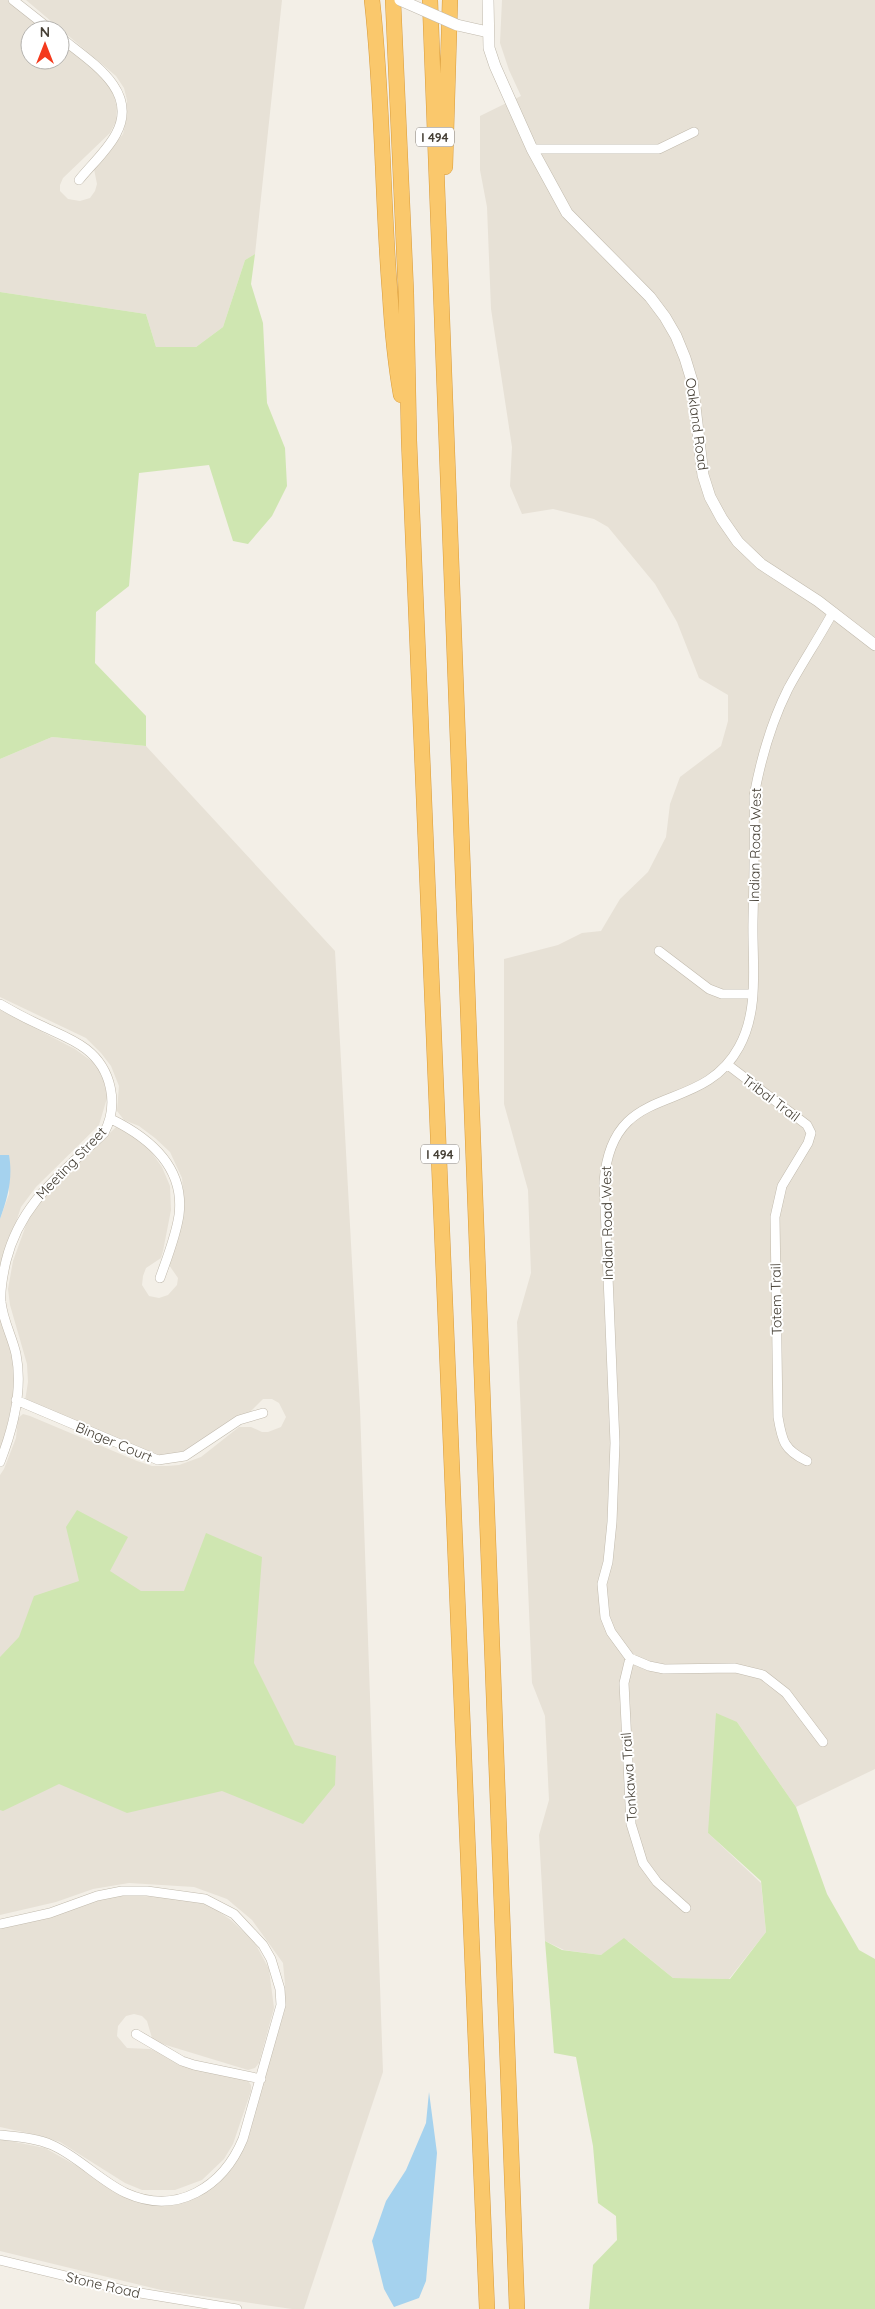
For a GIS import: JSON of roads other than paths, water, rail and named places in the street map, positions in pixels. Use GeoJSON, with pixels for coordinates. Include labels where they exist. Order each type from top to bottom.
{"type":"FeatureCollection","features":[{"type":"Feature","properties":{"kind":"highway"},"geometry":{"type":"LineString","coordinates":[[372,0],[377,42],[384,216],[395,364],[409,440]]}},
{"type":"Feature","properties":{"kind":"highway","name":"I 494"},"geometry":{"type":"LineString","coordinates":[[393,0],[406,292],[409,440],[487,2309]]}},
{"type":"Feature","properties":{"kind":"highway","name":"I 494"},"geometry":{"type":"LineString","coordinates":[[430,0],[517,2309]]}},
{"type":"Feature","properties":{"kind":"highway"},"geometry":{"type":"LineString","coordinates":[[441,273],[449,76],[450,0]]}},
{"type":"Feature","properties":{"kind":"street"},"geometry":{"type":"LineString","coordinates":[[13,0],[38,20]]}},
{"type":"Feature","properties":{"kind":"street"},"geometry":{"type":"LineString","coordinates":[[400,0],[457,25],[488,32]]}},
{"type":"Feature","properties":{"kind":"street","name":"Oakland Road"},"geometry":{"type":"LineString","coordinates":[[488,0],[489,48],[495,66],[550,185],[567,212],[650,298],[665,317],[676,336],[692,381],[703,475],[710,496],[722,519],[738,542],[761,564],[833,612],[875,645]]}},
{"type":"Feature","properties":{"kind":"street"},"geometry":{"type":"LineString","coordinates":[[70,45],[104,73],[113,83],[119,95],[122,108],[121,122],[116,134],[79,180]]}},
{"type":"Feature","properties":{"kind":"street"},"geometry":{"type":"LineString","coordinates":[[532,149],[658,149],[694,132]]}},
{"type":"Feature","properties":{"kind":"street","name":"Indian Road West"},"geometry":{"type":"LineString","coordinates":[[630,1658],[610,1632],[604,1617],[602,1602],[602,1584],[608,1562],[615,1482],[604,1182],[606,1160],[618,1133],[638,1112],[701,1085],[728,1065],[746,1031],[753,994],[754,796],[758,772],[765,744],[788,689],[833,612]]}},
{"type":"Feature","properties":{"kind":"street"},"geometry":{"type":"LineString","coordinates":[[659,951],[709,989],[735,996],[753,994]]}},
{"type":"Feature","properties":{"kind":"street","name":"Meeting Street"},"geometry":{"type":"LineString","coordinates":[[0,1004],[86,1049],[98,1061],[107,1076],[112,1092],[111,1119],[104,1133],[38,1195],[19,1226],[8,1254],[1,1301],[4,1318],[16,1352],[19,1384],[6,1446],[0,1462]]}},
{"type":"Feature","properties":{"kind":"street","name":"Tribal Trail"},"geometry":{"type":"LineString","coordinates":[[728,1065],[807,1125],[811,1133]]}},
{"type":"Feature","properties":{"kind":"street"},"geometry":{"type":"LineString","coordinates":[[111,1119],[136,1132],[154,1146],[171,1171],[176,1185],[179,1215],[160,1278]]}},
{"type":"Feature","properties":{"kind":"street","name":"Totem Trail"},"geometry":{"type":"LineString","coordinates":[[807,1461],[794,1454],[785,1445],[778,1417],[775,1217],[782,1186],[808,1143],[811,1133]]}},
{"type":"Feature","properties":{"kind":"street","name":"Binger Court"},"geometry":{"type":"LineString","coordinates":[[16,1400],[158,1460],[185,1456],[239,1420],[263,1413]]}},
{"type":"Feature","properties":{"kind":"street"},"geometry":{"type":"LineString","coordinates":[[630,1658],[664,1669],[735,1668],[763,1676],[786,1693],[823,1742]]}},
{"type":"Feature","properties":{"kind":"street","name":"Tonkawa Trail"},"geometry":{"type":"LineString","coordinates":[[630,1658],[624,1683],[631,1824],[643,1863],[657,1882],[686,1908]]}},
{"type":"Feature","properties":{"kind":"street"},"geometry":{"type":"LineString","coordinates":[[0,1924],[50,1913],[97,1896],[122,1892],[147,1892],[205,1899],[220,1905],[234,1914],[262,1945],[277,1973],[281,2005],[261,2079],[236,2156],[226,2171],[212,2184],[197,2193],[179,2199],[161,2201],[143,2199],[125,2193],[67,2152],[50,2144],[32,2138],[0,2135]]}},
{"type":"Feature","properties":{"kind":"street"},"geometry":{"type":"LineString","coordinates":[[136,2034],[194,2065],[261,2079]]}},
{"type":"Feature","properties":{"kind":"street","name":"Stone Road"},"geometry":{"type":"LineString","coordinates":[[0,2260],[128,2291],[237,2309]]}},
{"type":"Feature","properties":{"kind":"water"},"geometry":{"type":"Polygon","coordinates":[[[0,1155],[9,1155],[10,1180],[0,1219],[0,1155]]]}},
{"type":"Feature","properties":{"kind":"water"},"geometry":{"type":"Polygon","coordinates":[[[429,2092],[437,2153],[426,2281],[419,2298],[394,2307],[384,2289],[372,2241],[386,2201],[406,2170],[426,2123],[429,2092]]]}}]}
